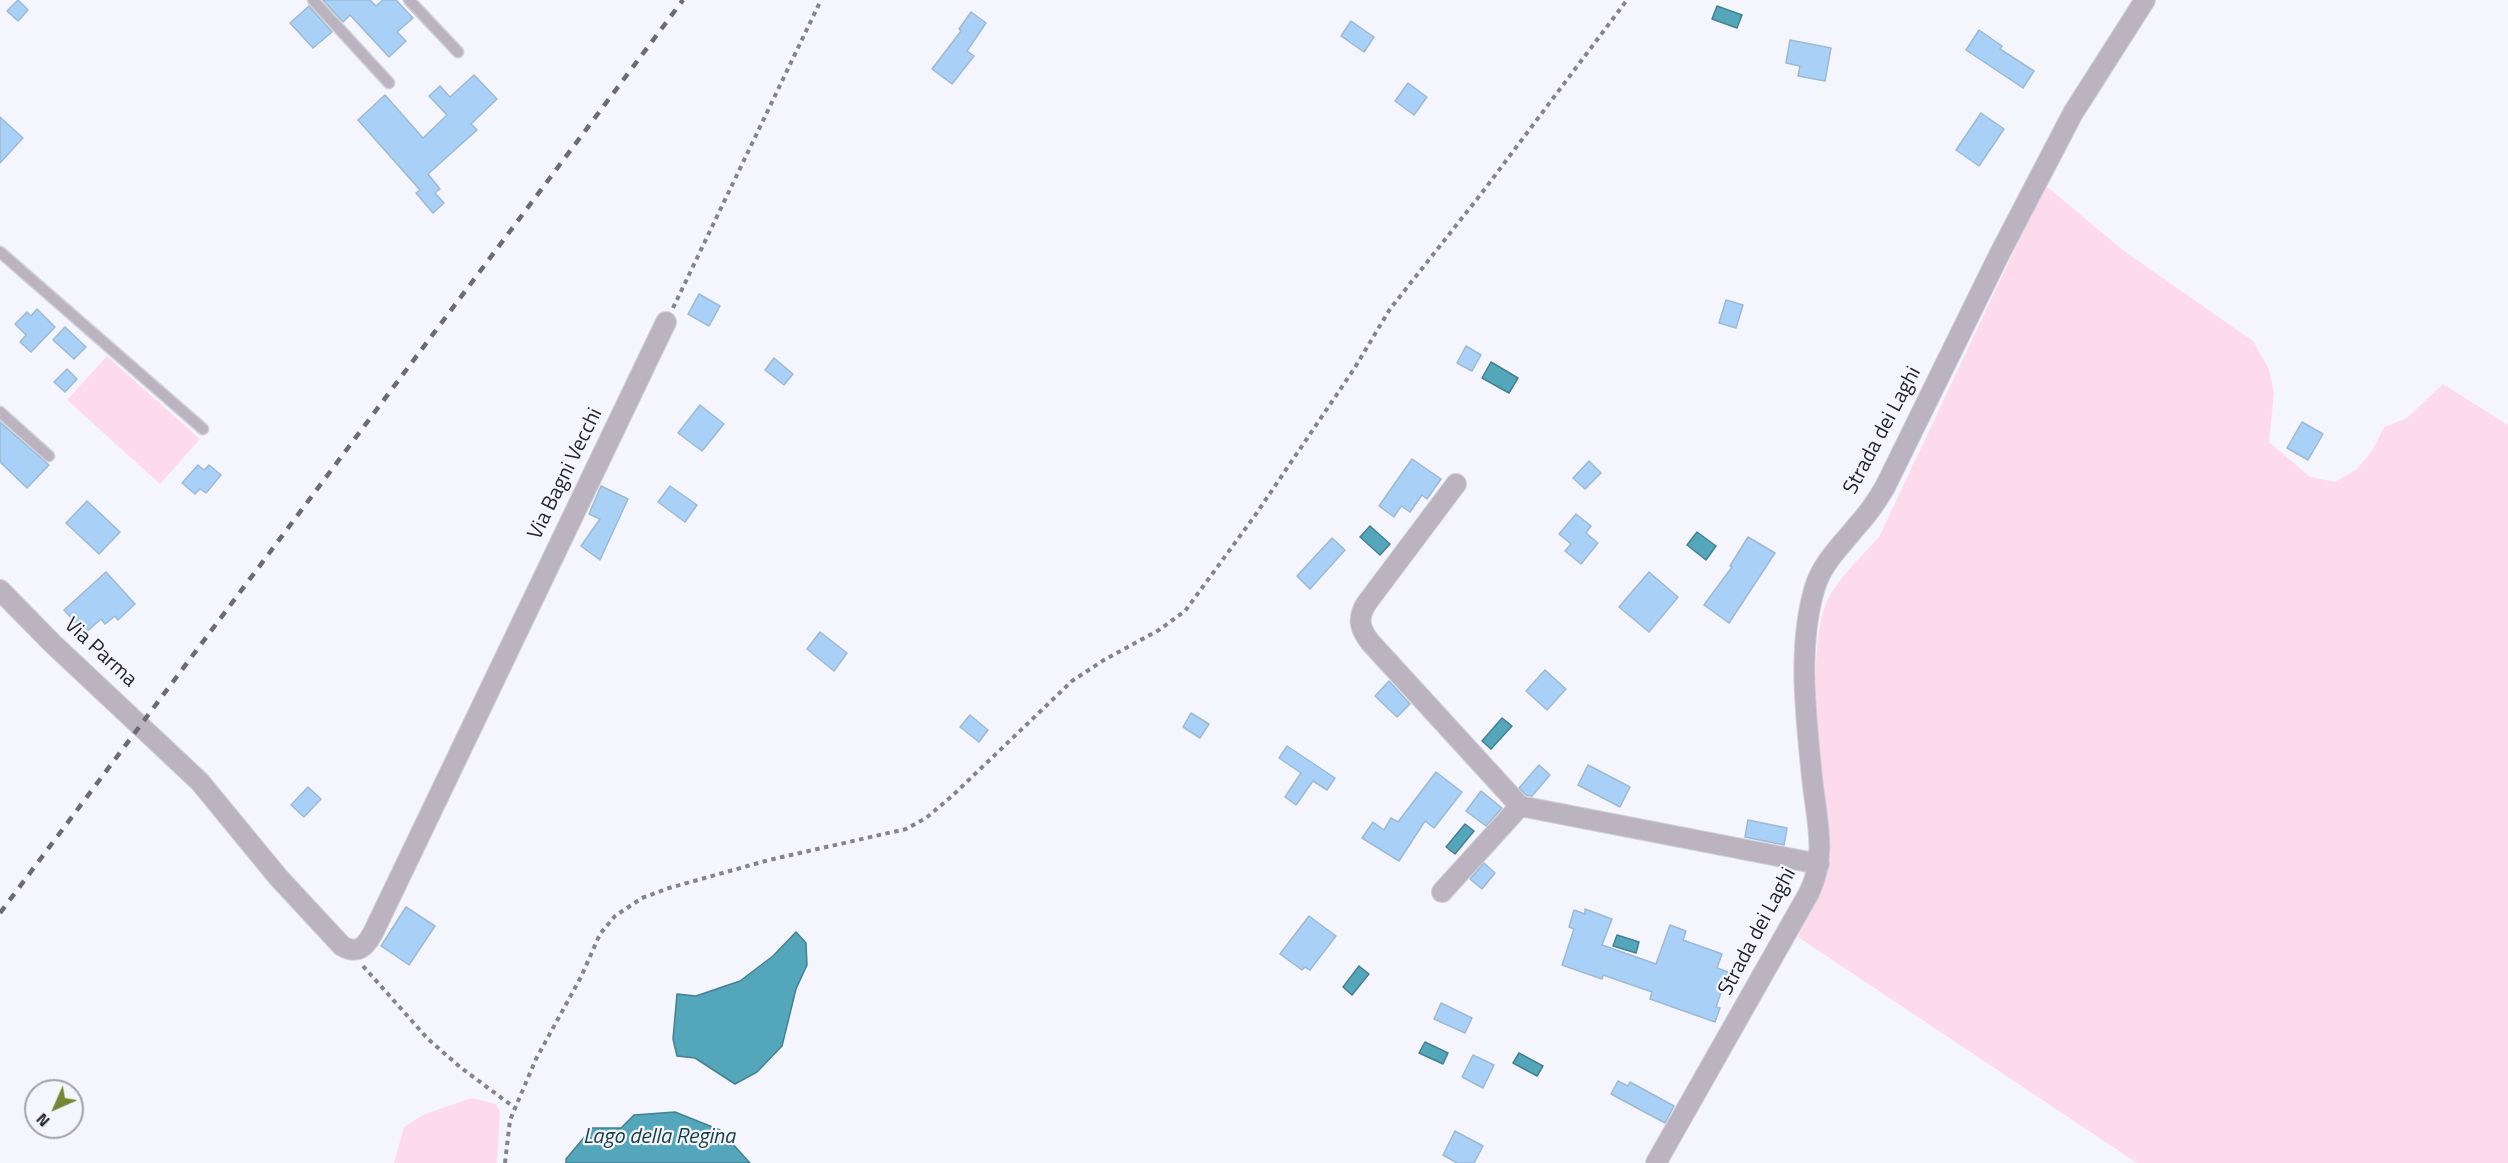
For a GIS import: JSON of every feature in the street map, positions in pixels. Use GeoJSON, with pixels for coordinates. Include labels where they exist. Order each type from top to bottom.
{"type":"FeatureCollection","features":[{"type":"Feature","properties":{"kind":"street","name":"Strada dei Laghi"},"geometry":{"type":"LineString","coordinates":[[1656,1163],[1809,893],[1819,864],[1821,843],[1808,731],[1806,662],[1809,618],[1819,577],[1829,558],[1857,527],[1885,487],[2067,123],[2103,62],[2145,0]]}},
{"type":"Feature","properties":{"kind":"street","name":"Via Bagni Vecchi"},"geometry":{"type":"LineString","coordinates":[[342,946],[354,951],[360,950],[373,933],[666,322]]}},
{"type":"Feature","properties":{"kind":"street"},"geometry":{"type":"LineString","coordinates":[[1456,483],[1366,604],[1361,614],[1360,624],[1370,642],[1520,806],[1819,864]]}},
{"type":"Feature","properties":{"kind":"street","name":"Via Parma"},"geometry":{"type":"LineString","coordinates":[[0,590],[40,631],[209,791],[278,878],[342,946]]}},
{"type":"Feature","properties":{"kind":"street"},"geometry":{"type":"LineString","coordinates":[[1442,892],[1520,806]]}},
{"type":"Feature","properties":{"kind":"lane"},"geometry":{"type":"LineString","coordinates":[[313,0],[389,83]]}},
{"type":"Feature","properties":{"kind":"lane"},"geometry":{"type":"LineString","coordinates":[[409,0],[458,52]]}},
{"type":"Feature","properties":{"kind":"lane"},"geometry":{"type":"LineString","coordinates":[[0,252],[203,429]]}},
{"type":"Feature","properties":{"kind":"lane"},"geometry":{"type":"LineString","coordinates":[[0,412],[49,456]]}},
{"type":"Feature","properties":{"kind":"path"},"geometry":{"type":"LineString","coordinates":[[666,322],[820,0]]}},
{"type":"Feature","properties":{"kind":"path"},"geometry":{"type":"LineString","coordinates":[[506,1163],[510,1120],[536,1059],[581,977],[600,934],[627,906],[669,888],[769,860],[906,830],[926,818],[952,796],[1072,681],[1104,660],[1159,630],[1185,611],[1261,507],[1354,369],[1390,309],[1481,194],[1627,0]]}},
{"type":"Feature","properties":{"kind":"path"},"geometry":{"type":"LineString","coordinates":[[342,946],[428,1039],[460,1067],[515,1108]]}},
{"type":"Feature","properties":{"kind":"shaded area"},"geometry":{"type":"Polygon","coordinates":[[[2045,185],[2124,251],[2253,341],[2269,369],[2274,393],[2269,442],[2310,477],[2335,482],[2356,470],[2372,451],[2384,427],[2407,418],[2443,384],[2508,425],[2508,1163],[2137,1163],[1798,937],[1824,879],[1829,854],[1829,835],[1819,784],[1815,717],[1818,639],[1827,601],[1844,575],[1879,537],[2045,185]]]}},
{"type":"Feature","properties":{"kind":"shaded area"},"geometry":{"type":"Polygon","coordinates":[[[107,356],[200,439],[160,484],[67,400],[107,356]]]}},
{"type":"Feature","properties":{"kind":"shaded area"},"geometry":{"type":"Polygon","coordinates":[[[472,1098],[496,1104],[500,1111],[497,1163],[394,1163],[404,1127],[425,1114],[472,1098]]]}},
{"type":"Feature","properties":{"kind":"water"},"geometry":{"type":"Polygon","coordinates":[[[1717,6],[1742,15],[1737,28],[1712,19],[1717,6]]]}},
{"type":"Feature","properties":{"kind":"water"},"geometry":{"type":"Polygon","coordinates":[[[1491,362],[1518,378],[1509,393],[1482,378],[1491,362]]]}},
{"type":"Feature","properties":{"kind":"water"},"geometry":{"type":"Polygon","coordinates":[[[1370,526],[1390,544],[1380,555],[1360,537],[1370,526]]]}},
{"type":"Feature","properties":{"kind":"water"},"geometry":{"type":"Polygon","coordinates":[[[1697,532],[1716,546],[1706,560],[1687,545],[1697,532]]]}},
{"type":"Feature","properties":{"kind":"water"},"geometry":{"type":"Polygon","coordinates":[[[1502,718],[1512,726],[1491,749],[1482,741],[1502,718]]]}},
{"type":"Feature","properties":{"kind":"water"},"geometry":{"type":"Polygon","coordinates":[[[1465,824],[1474,831],[1455,854],[1446,847],[1465,824]]]}},
{"type":"Feature","properties":{"kind":"water"},"geometry":{"type":"Polygon","coordinates":[[[796,932],[806,943],[807,965],[796,989],[782,1046],[757,1072],[735,1084],[695,1058],[677,1056],[673,1039],[677,994],[696,996],[740,981],[773,956],[796,932]]]}},
{"type":"Feature","properties":{"kind":"water"},"geometry":{"type":"Polygon","coordinates":[[[1617,935],[1639,942],[1636,953],[1613,946],[1617,935]]]}},
{"type":"Feature","properties":{"kind":"water"},"geometry":{"type":"Polygon","coordinates":[[[1359,966],[1369,974],[1352,995],[1343,987],[1359,966]]]}},
{"type":"Feature","properties":{"kind":"water"},"geometry":{"type":"Polygon","coordinates":[[[1425,1042],[1448,1053],[1443,1064],[1419,1053],[1425,1042]]]}},
{"type":"Feature","properties":{"kind":"water"},"geometry":{"type":"Polygon","coordinates":[[[1519,1053],[1543,1066],[1537,1076],[1513,1063],[1519,1053]]]}},
{"type":"Feature","properties":{"kind":"water","name":"Lago della Regina"},"geometry":{"type":"Polygon","coordinates":[[[675,1112],[720,1130],[750,1163],[566,1163],[566,1159],[592,1128],[621,1128],[634,1115],[675,1112]]]}},
{"type":"Feature","properties":{"kind":"building"},"geometry":{"type":"Polygon","coordinates":[[[18,0],[28,10],[18,21],[7,11],[18,0]]]}},
{"type":"Feature","properties":{"kind":"building"},"geometry":{"type":"Polygon","coordinates":[[[323,0],[370,0],[376,6],[383,0],[396,0],[413,18],[397,32],[406,41],[389,57],[350,15],[343,22],[323,0]]]}},
{"type":"Feature","properties":{"kind":"building"},"geometry":{"type":"Polygon","coordinates":[[[309,6],[332,32],[313,48],[290,23],[309,6]]]}},
{"type":"Feature","properties":{"kind":"building"},"geometry":{"type":"Polygon","coordinates":[[[971,12],[986,23],[967,51],[974,56],[952,84],[932,69],[961,31],[959,29],[971,12]]]}},
{"type":"Feature","properties":{"kind":"building"},"geometry":{"type":"Polygon","coordinates":[[[1351,21],[1374,37],[1364,52],[1341,36],[1351,21]]]}},
{"type":"Feature","properties":{"kind":"building"},"geometry":{"type":"Polygon","coordinates":[[[1979,30],[2002,46],[2000,49],[2034,71],[2023,88],[1966,50],[1979,30]]]}},
{"type":"Feature","properties":{"kind":"building"},"geometry":{"type":"Polygon","coordinates":[[[1790,40],[1831,48],[1825,81],[1798,76],[1800,66],[1786,63],[1790,40]]]}},
{"type":"Feature","properties":{"kind":"building"},"geometry":{"type":"Polygon","coordinates":[[[474,75],[497,99],[471,124],[477,130],[428,174],[440,189],[435,193],[444,203],[433,213],[416,193],[420,190],[358,120],[385,95],[423,138],[447,115],[429,96],[440,86],[450,97],[474,75]]]}},
{"type":"Feature","properties":{"kind":"building"},"geometry":{"type":"Polygon","coordinates":[[[1408,83],[1427,97],[1414,115],[1395,101],[1408,83]]]}},
{"type":"Feature","properties":{"kind":"building"},"geometry":{"type":"Polygon","coordinates":[[[1981,113],[2004,129],[1979,166],[1956,150],[1981,113]]]}},
{"type":"Feature","properties":{"kind":"building"},"geometry":{"type":"Polygon","coordinates":[[[0,117],[23,138],[0,163],[0,117]]]}},
{"type":"Feature","properties":{"kind":"building"},"geometry":{"type":"Polygon","coordinates":[[[699,294],[720,306],[709,326],[688,314],[699,294]]]}},
{"type":"Feature","properties":{"kind":"building"},"geometry":{"type":"Polygon","coordinates":[[[1726,300],[1743,305],[1736,328],[1719,323],[1726,300]]]}},
{"type":"Feature","properties":{"kind":"building"},"geometry":{"type":"Polygon","coordinates":[[[37,309],[55,327],[31,352],[20,342],[26,335],[15,324],[27,312],[31,316],[37,309]]]}},
{"type":"Feature","properties":{"kind":"building"},"geometry":{"type":"Polygon","coordinates":[[[65,327],[86,347],[74,359],[53,340],[65,327]]]}},
{"type":"Feature","properties":{"kind":"building"},"geometry":{"type":"Polygon","coordinates":[[[1466,346],[1481,355],[1472,371],[1457,363],[1466,346]]]}},
{"type":"Feature","properties":{"kind":"building"},"geometry":{"type":"Polygon","coordinates":[[[774,358],[793,374],[784,385],[765,370],[774,358]]]}},
{"type":"Feature","properties":{"kind":"building"},"geometry":{"type":"Polygon","coordinates":[[[67,369],[77,379],[65,392],[54,382],[67,369]]]}},
{"type":"Feature","properties":{"kind":"building"},"geometry":{"type":"Polygon","coordinates":[[[700,405],[724,424],[702,451],[678,433],[700,405]]]}},
{"type":"Feature","properties":{"kind":"building"},"geometry":{"type":"Polygon","coordinates":[[[0,422],[49,465],[27,488],[0,462],[0,422]]]}},
{"type":"Feature","properties":{"kind":"building"},"geometry":{"type":"Polygon","coordinates":[[[2302,422],[2323,434],[2308,460],[2287,448],[2302,422]]]}},
{"type":"Feature","properties":{"kind":"building"},"geometry":{"type":"Polygon","coordinates":[[[1412,459],[1441,479],[1427,499],[1422,495],[1410,512],[1401,506],[1394,517],[1379,506],[1412,459]]]}},
{"type":"Feature","properties":{"kind":"building"},"geometry":{"type":"Polygon","coordinates":[[[1589,461],[1601,473],[1585,489],[1573,478],[1589,461]]]}},
{"type":"Feature","properties":{"kind":"building"},"geometry":{"type":"Polygon","coordinates":[[[198,465],[204,470],[209,465],[221,475],[206,493],[200,489],[195,494],[182,483],[198,465]]]}},
{"type":"Feature","properties":{"kind":"building"},"geometry":{"type":"Polygon","coordinates":[[[601,486],[628,499],[600,560],[581,546],[600,519],[589,514],[601,486]]]}},
{"type":"Feature","properties":{"kind":"building"},"geometry":{"type":"Polygon","coordinates":[[[670,486],[697,505],[685,522],[658,502],[670,486]]]}},
{"type":"Feature","properties":{"kind":"building"},"geometry":{"type":"Polygon","coordinates":[[[87,501],[120,532],[99,554],[66,523],[87,501]]]}},
{"type":"Feature","properties":{"kind":"building"},"geometry":{"type":"Polygon","coordinates":[[[1576,514],[1591,526],[1586,533],[1598,543],[1581,564],[1565,551],[1571,544],[1559,534],[1576,514]]]}},
{"type":"Feature","properties":{"kind":"building"},"geometry":{"type":"Polygon","coordinates":[[[1748,537],[1775,553],[1729,623],[1704,605],[1732,567],[1730,566],[1748,537]]]}},
{"type":"Feature","properties":{"kind":"building"},"geometry":{"type":"Polygon","coordinates":[[[1332,538],[1345,550],[1310,589],[1297,576],[1332,538]]]}},
{"type":"Feature","properties":{"kind":"building"},"geometry":{"type":"Polygon","coordinates":[[[106,572],[135,604],[118,620],[115,616],[105,624],[101,619],[85,633],[64,610],[106,572]]]}},
{"type":"Feature","properties":{"kind":"building"},"geometry":{"type":"Polygon","coordinates":[[[1649,572],[1678,597],[1649,632],[1619,607],[1649,572]]]}},
{"type":"Feature","properties":{"kind":"building"},"geometry":{"type":"Polygon","coordinates":[[[820,632],[847,653],[834,671],[807,649],[820,632]]]}},
{"type":"Feature","properties":{"kind":"building"},"geometry":{"type":"Polygon","coordinates":[[[1545,670],[1566,689],[1547,710],[1526,691],[1545,670]]]}},
{"type":"Feature","properties":{"kind":"building"},"geometry":{"type":"Polygon","coordinates":[[[1389,681],[1410,704],[1397,717],[1375,696],[1389,681]]]}},
{"type":"Feature","properties":{"kind":"building"},"geometry":{"type":"Polygon","coordinates":[[[1191,713],[1209,724],[1200,738],[1183,727],[1191,713]]]}},
{"type":"Feature","properties":{"kind":"building"},"geometry":{"type":"Polygon","coordinates":[[[970,715],[988,730],[979,742],[960,727],[970,715]]]}},
{"type":"Feature","properties":{"kind":"building"},"geometry":{"type":"Polygon","coordinates":[[[1287,746],[1335,778],[1327,790],[1313,781],[1296,805],[1285,797],[1301,773],[1279,758],[1287,746]]]}},
{"type":"Feature","properties":{"kind":"building"},"geometry":{"type":"Polygon","coordinates":[[[1539,765],[1550,775],[1532,796],[1526,795],[1519,788],[1539,765]]]}},
{"type":"Feature","properties":{"kind":"building"},"geometry":{"type":"Polygon","coordinates":[[[1588,765],[1630,787],[1620,807],[1578,785],[1588,765]]]}},
{"type":"Feature","properties":{"kind":"building"},"geometry":{"type":"Polygon","coordinates":[[[1436,772],[1462,792],[1434,828],[1425,821],[1399,861],[1362,838],[1373,822],[1384,830],[1391,818],[1398,822],[1436,772]]]}},
{"type":"Feature","properties":{"kind":"building"},"geometry":{"type":"Polygon","coordinates":[[[308,787],[321,799],[304,817],[291,805],[308,787]]]}},
{"type":"Feature","properties":{"kind":"building"},"geometry":{"type":"Polygon","coordinates":[[[1481,791],[1502,808],[1486,826],[1466,811],[1481,791]]]}},
{"type":"Feature","properties":{"kind":"building"},"geometry":{"type":"Polygon","coordinates":[[[1748,820],[1787,828],[1784,845],[1745,837],[1748,820]]]}},
{"type":"Feature","properties":{"kind":"building"},"geometry":{"type":"Polygon","coordinates":[[[1484,863],[1495,873],[1482,889],[1470,879],[1484,863]]]}},
{"type":"Feature","properties":{"kind":"building"},"geometry":{"type":"Polygon","coordinates":[[[406,907],[435,926],[409,965],[381,946],[406,907]]]}},
{"type":"Feature","properties":{"kind":"building"},"geometry":{"type":"Polygon","coordinates":[[[1585,909],[1612,919],[1602,945],[1656,964],[1670,925],[1686,931],[1683,940],[1722,954],[1717,968],[1728,972],[1716,1007],[1720,1008],[1715,1022],[1650,999],[1652,992],[1603,975],[1602,979],[1562,965],[1574,929],[1569,927],[1574,910],[1585,914],[1585,909]]]}},
{"type":"Feature","properties":{"kind":"building"},"geometry":{"type":"Polygon","coordinates":[[[1309,916],[1336,936],[1310,970],[1305,967],[1302,970],[1280,954],[1309,916]]]}},
{"type":"Feature","properties":{"kind":"building"},"geometry":{"type":"Polygon","coordinates":[[[1441,1003],[1472,1018],[1465,1033],[1434,1019],[1441,1003]]]}},
{"type":"Feature","properties":{"kind":"building"},"geometry":{"type":"Polygon","coordinates":[[[1473,1055],[1494,1065],[1483,1088],[1462,1077],[1473,1055]]]}},
{"type":"Feature","properties":{"kind":"building"},"geometry":{"type":"Polygon","coordinates":[[[1618,1081],[1628,1086],[1630,1082],[1674,1106],[1665,1123],[1611,1094],[1618,1081]]]}},
{"type":"Feature","properties":{"kind":"building"},"geometry":{"type":"Polygon","coordinates":[[[1455,1131],[1483,1146],[1474,1163],[1457,1163],[1443,1155],[1455,1131]]]}},
{"type":"Feature","properties":{"kind":"railway"},"geometry":{"type":"LineString","coordinates":[[0,913],[683,0]]}}]}
